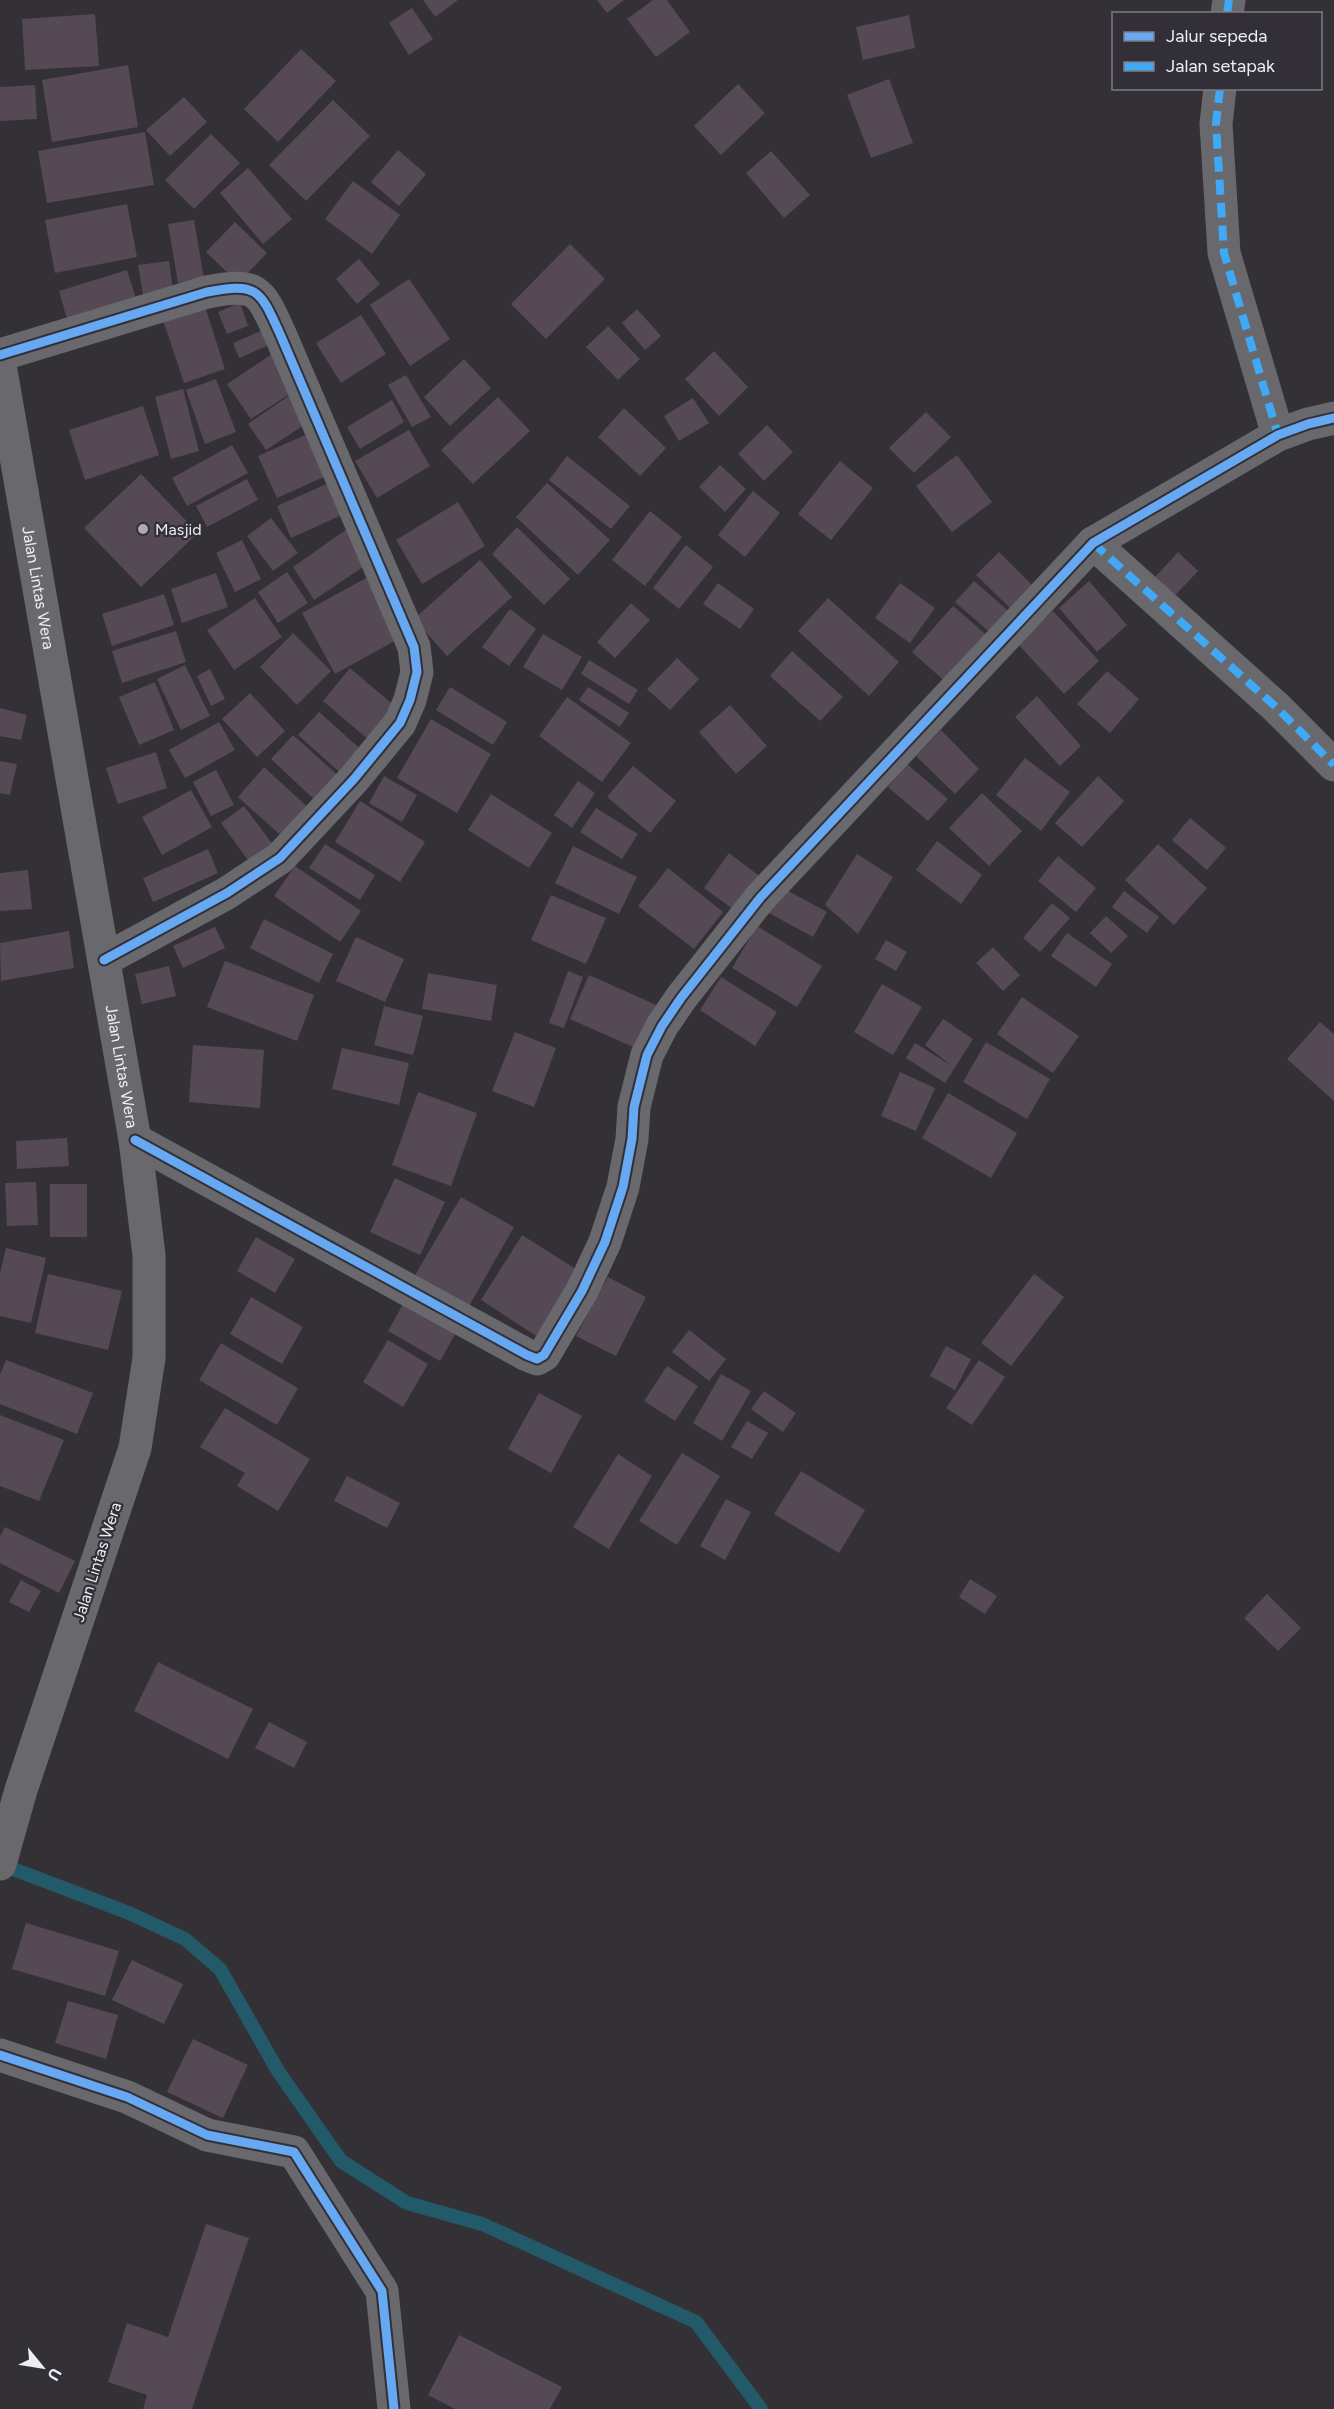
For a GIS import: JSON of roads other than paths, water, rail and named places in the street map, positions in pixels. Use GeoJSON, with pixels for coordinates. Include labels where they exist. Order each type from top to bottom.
{"type":"FeatureCollection","features":[{"type":"Feature","properties":{"kind":"street"},"geometry":{"type":"LineString","coordinates":[[1220,90],[1216,124],[1224,253],[1278,435]]}},
{"type":"Feature","properties":{"kind":"street"},"geometry":{"type":"LineString","coordinates":[[0,354],[207,292],[237,288],[257,293],[265,302],[280,334],[414,647],[417,672],[410,700],[400,723],[354,779],[280,858],[227,893],[104,960]]}},
{"type":"Feature","properties":{"kind":"street","name":"Jalan Lintas Wera"},"geometry":{"type":"LineString","coordinates":[[0,365],[135,1140],[149,1255],[149,1358],[135,1448],[0,1864]]}},
{"type":"Feature","properties":{"kind":"street"},"geometry":{"type":"LineString","coordinates":[[135,1140],[527,1355],[537,1359],[544,1355],[582,1291],[605,1242],[623,1187],[632,1139],[634,1107],[645,1065],[662,1026],[760,898],[1093,543],[1278,435],[1308,424],[1334,418]]}},
{"type":"Feature","properties":{"kind":"street"},"geometry":{"type":"LineString","coordinates":[[1093,543],[1276,707],[1334,765]]}},
{"type":"Feature","properties":{"kind":"street"},"geometry":{"type":"LineString","coordinates":[[0,2055],[127,2097],[207,2135],[294,2152],[382,2291],[394,2409]]}},
{"type":"Feature","properties":{"kind":"waterway"},"geometry":{"type":"LineString","coordinates":[[0,1864],[129,1913],[185,1939],[220,1969],[278,2071],[341,2161],[407,2203],[482,2224],[696,2322],[761,2409]]}},
{"type":"Feature","properties":{"kind":"place","name":"Masjid"},"geometry":{"type":"Point","coordinates":[143,529]}}]}
